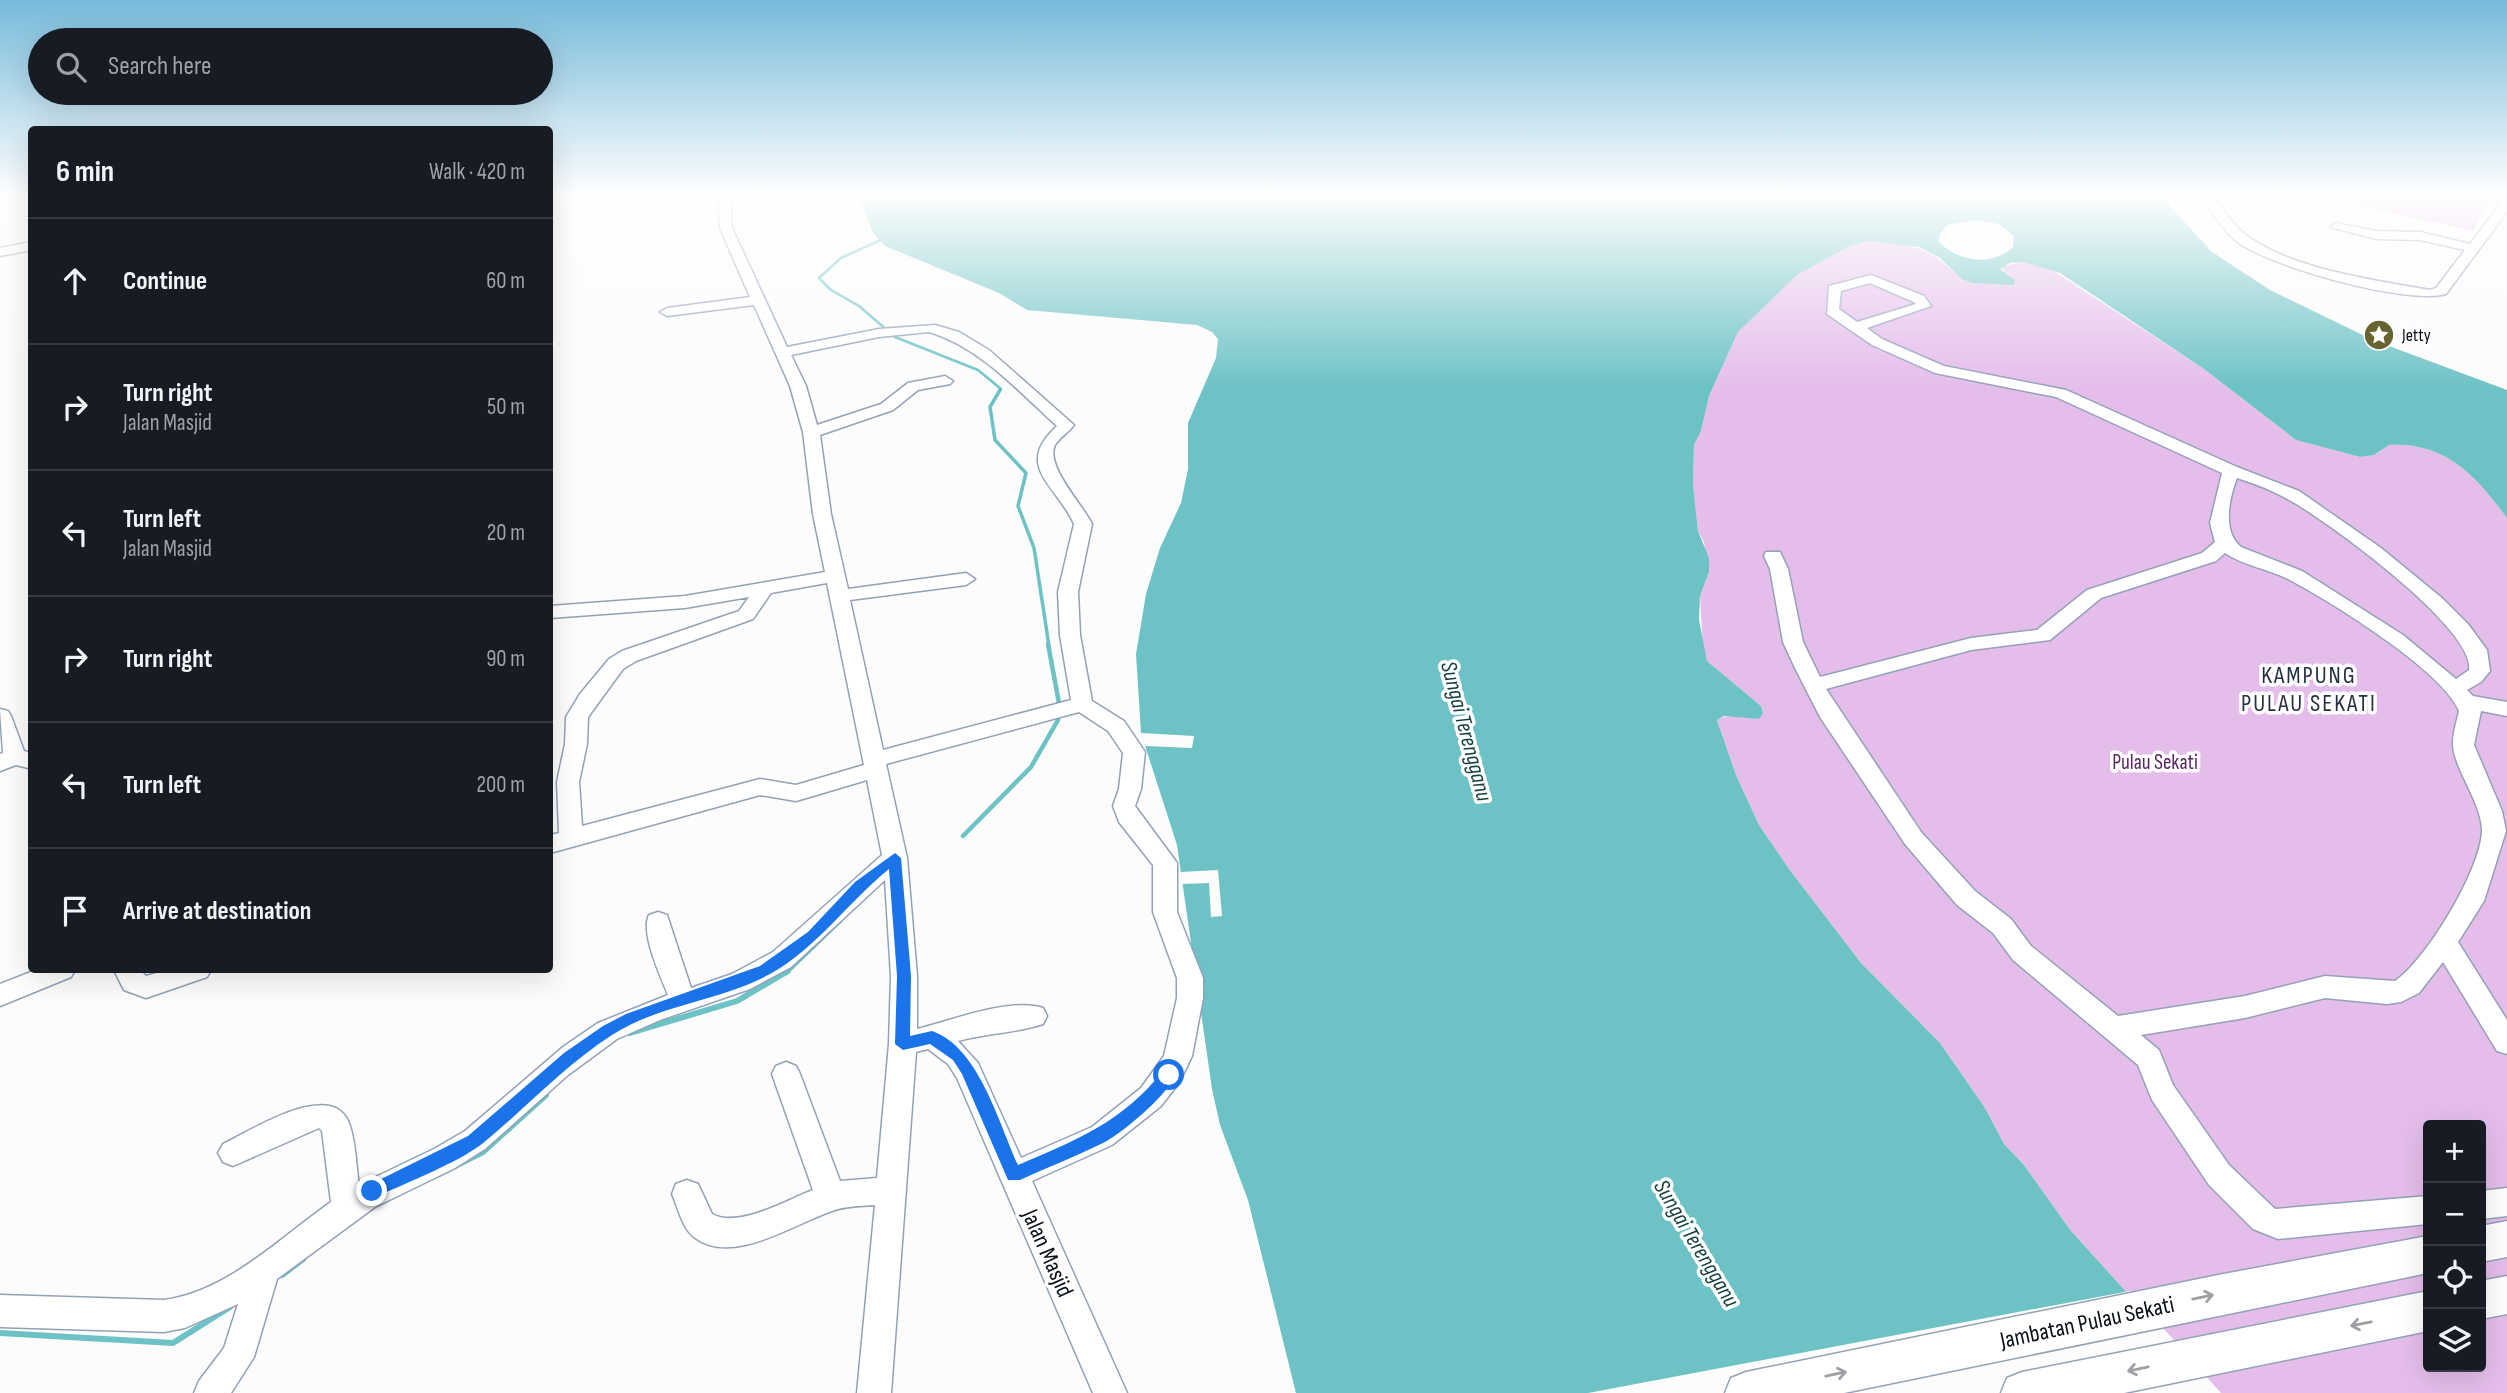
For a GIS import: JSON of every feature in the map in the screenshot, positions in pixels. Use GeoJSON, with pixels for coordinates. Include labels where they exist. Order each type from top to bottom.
{"type":"FeatureCollection","features":[{"type":"Feature","properties":{"kind":"main road"},"geometry":{"type":"LineString","coordinates":[[2486,1243],[2507,1239]]}},
{"type":"Feature","properties":{"kind":"main road","name":"Jambatan Pulau Sekati"},"geometry":{"type":"LineString","coordinates":[[1746,1393],[2218,1294],[2423,1255]]}},
{"type":"Feature","properties":{"kind":"main road"},"geometry":{"type":"LineString","coordinates":[[2486,1299],[2507,1295]]}},
{"type":"Feature","properties":{"kind":"main road"},"geometry":{"type":"LineString","coordinates":[[2022,1393],[2423,1312]]}},
{"type":"Feature","properties":{"kind":"street"},"geometry":{"type":"LineString","coordinates":[[741,259],[798,386],[811,432],[822,514],[895,858],[904,976],[903,1044],[874,1393]]}},
{"type":"Feature","properties":{"kind":"street"},"geometry":{"type":"LineString","coordinates":[[2286,259],[2368,284],[2430,294],[2441,291],[2464,259]]}},
{"type":"Feature","properties":{"kind":"street"},"geometry":{"type":"LineString","coordinates":[[2290,259],[2297,263]]}},
{"type":"Feature","properties":{"kind":"street"},"geometry":{"type":"LineString","coordinates":[[1856,327],[1924,306],[1919,299],[1875,280],[1834,289],[1832,311],[1877,342],[1940,370],[2060,393],[2231,471],[2260,480],[2301,499],[2423,591],[2468,634],[2482,656],[2481,669],[2459,695]]}},
{"type":"Feature","properties":{"kind":"street"},"geometry":{"type":"LineString","coordinates":[[667,312],[760,300]]}},
{"type":"Feature","properties":{"kind":"street"},"geometry":{"type":"LineString","coordinates":[[783,352],[879,333],[930,328],[956,337],[984,353],[1066,425],[1048,441],[1045,449],[1047,464],[1083,524],[1068,592],[1070,635],[1082,704],[1116,726],[1133,752],[1130,789],[1124,806],[1127,816],[1165,863],[1165,912],[1190,978],[1190,998],[1178,1056],[1169,1075],[1151,1097],[1102,1136],[1014,1175]]}},
{"type":"Feature","properties":{"kind":"street"},"geometry":{"type":"LineString","coordinates":[[811,432],[887,407],[913,386],[945,381]]}},
{"type":"Feature","properties":{"kind":"street"},"geometry":{"type":"LineString","coordinates":[[2115,1028],[2245,1007],[2325,987],[2387,993],[2401,991],[2410,985],[2444,942],[2472,901],[2494,831],[2490,811],[2463,745],[2470,710],[2459,695],[2396,639],[2337,605],[2295,575],[2234,551],[2225,543],[2219,523],[2225,487],[2231,471]]}},
{"type":"Feature","properties":{"kind":"street"},"geometry":{"type":"LineString","coordinates":[[1816,685],[1971,644],[2043,636],[2094,594],[2209,557],[2225,543]]}},
{"type":"Feature","properties":{"kind":"street"},"geometry":{"type":"LineString","coordinates":[[1773,556],[1779,569],[1793,642],[1828,712],[1913,838],[1966,898],[2002,926],[2022,953],[2149,1058],[2162,1091],[2219,1175],[2264,1219],[2278,1225],[2423,1210]]}},
{"type":"Feature","properties":{"kind":"street"},"geometry":{"type":"LineString","coordinates":[[553,612],[685,602],[764,589],[966,579]]}},
{"type":"Feature","properties":{"kind":"street"},"geometry":{"type":"LineString","coordinates":[[764,589],[746,615],[629,656],[616,664],[587,699],[577,717],[576,744],[561,841],[760,787],[796,793],[877,764],[1082,704]]}},
{"type":"Feature","properties":{"kind":"street"},"geometry":{"type":"LineString","coordinates":[[2459,695],[2507,709]]}},
{"type":"Feature","properties":{"kind":"street"},"geometry":{"type":"LineString","coordinates":[[0,716],[16,760]]}},
{"type":"Feature","properties":{"kind":"street"},"geometry":{"type":"LineString","coordinates":[[0,1311],[103,1312],[155,1317],[182,1313],[259,1286],[347,1208],[381,1186],[474,1141],[569,1058],[608,1030],[752,976],[797,950],[860,885],[895,858]]}},
{"type":"Feature","properties":{"kind":"street"},"geometry":{"type":"LineString","coordinates":[[659,922],[665,954],[683,1000]]}},
{"type":"Feature","properties":{"kind":"street"},"geometry":{"type":"LineString","coordinates":[[2444,942],[2507,1043]]}},
{"type":"Feature","properties":{"kind":"street"},"geometry":{"type":"LineString","coordinates":[[0,995],[55,973]]}},
{"type":"Feature","properties":{"kind":"street"},"geometry":{"type":"LineString","coordinates":[[128,973],[138,986],[146,987],[189,973]]}},
{"type":"Feature","properties":{"kind":"street"},"geometry":{"type":"LineString","coordinates":[[903,1044],[988,1022],[1034,1016]]}},
{"type":"Feature","properties":{"kind":"street","name":"Jalan Masjid"},"geometry":{"type":"LineString","coordinates":[[932,1037],[958,1056],[968,1071],[1110,1393]]}},
{"type":"Feature","properties":{"kind":"street"},"geometry":{"type":"LineString","coordinates":[[786,1074],[831,1197]]}},
{"type":"Feature","properties":{"kind":"street"},"geometry":{"type":"LineString","coordinates":[[233,1153],[313,1116],[325,1115],[336,1126],[347,1208]]}},
{"type":"Feature","properties":{"kind":"street"},"geometry":{"type":"LineString","coordinates":[[687,1195],[701,1224],[709,1230],[722,1232],[762,1226],[831,1197],[890,1191]]}},
{"type":"Feature","properties":{"kind":"street"},"geometry":{"type":"LineString","coordinates":[[2486,1204],[2507,1202]]}},
{"type":"Feature","properties":{"kind":"street"},"geometry":{"type":"LineString","coordinates":[[211,1393],[238,1357],[259,1286]]}},
{"type":"Feature","properties":{"kind":"green space","name":"Pulau Sekati"},"geometry":{"type":"Polygon","coordinates":[[[1826,259],[1938,259],[1954,272],[2010,276],[2000,267],[2023,262],[2049,268],[2204,369],[2296,440],[2360,457],[2374,455],[2389,445],[2427,449],[2458,465],[2471,476],[2507,518],[2507,1393],[2218,1393],[2071,1231],[2024,1165],[2004,1144],[1985,1108],[1940,1043],[1861,963],[1789,869],[1759,825],[1736,775],[1717,720],[1756,716],[1763,713],[1761,706],[1707,661],[1703,647],[1700,596],[1709,572],[1704,542],[1698,531],[1693,484],[1694,445],[1701,431],[1709,396],[1738,332],[1796,275],[1826,259]]]}},
{"type":"Feature","properties":{"kind":"water","name":"Sungai Terengganu"},"geometry":{"type":"Polygon","coordinates":[[[917,259],[1826,259],[1797,275],[1738,332],[1709,396],[1701,431],[1694,445],[1693,484],[1698,531],[1709,558],[1709,572],[1700,596],[1699,620],[1707,661],[1761,706],[1763,713],[1759,719],[1724,716],[1717,720],[1736,775],[1759,825],[1861,963],[1940,1043],[1985,1108],[2004,1144],[2024,1165],[2071,1231],[2218,1393],[1296,1393],[1248,1200],[1220,1125],[1212,1089],[1177,845],[1141,733],[1136,654],[1146,594],[1160,548],[1181,503],[1188,469],[1188,423],[1216,358],[1218,339],[1212,332],[1197,325],[1027,310],[999,293],[917,259]]]}},
{"type":"Feature","properties":{"kind":"water"},"geometry":{"type":"Polygon","coordinates":[[[1941,259],[2223,259],[2270,290],[2373,340],[2507,390],[2507,518],[2471,476],[2458,465],[2427,449],[2389,445],[2374,455],[2360,457],[2296,440],[2204,369],[2060,273],[2023,262],[2010,263],[2000,269],[2015,280],[2014,285],[1972,283],[1962,279],[1941,259]]]}},
{"type":"Feature","properties":{"kind":"pier"},"geometry":{"type":"Polygon","coordinates":[[[1141,733],[1194,736],[1192,748],[1145,746],[1141,733]]]}},
{"type":"Feature","properties":{"kind":"pier"},"geometry":{"type":"Polygon","coordinates":[[[1218,870],[1222,916],[1211,917],[1209,883],[1182,884],[1181,872],[1218,870]]]}},
{"type":"Feature","properties":{"kind":"pier"},"geometry":{"type":"Polygon","coordinates":[[[2130,1291],[2221,1393],[1588,1393],[2130,1291]]]}},
{"type":"Feature","properties":{"kind":"waterway"},"geometry":{"type":"LineString","coordinates":[[840,259],[819,278],[831,290],[859,306],[895,337],[978,370],[1001,389],[999,392]]}},
{"type":"Feature","properties":{"kind":"waterway"},"geometry":{"type":"LineString","coordinates":[[1000,390],[990,407],[995,440],[1026,473],[1018,506],[1034,548],[1049,646]]}},
{"type":"Feature","properties":{"kind":"waterway"},"geometry":{"type":"LineString","coordinates":[[1048,644],[1059,703]]}},
{"type":"Feature","properties":{"kind":"waterway"},"geometry":{"type":"LineString","coordinates":[[963,836],[1031,767],[1058,720]]}},
{"type":"Feature","properties":{"kind":"waterway"},"geometry":{"type":"LineString","coordinates":[[786,973],[841,920]]}},
{"type":"Feature","properties":{"kind":"waterway"},"geometry":{"type":"LineString","coordinates":[[630,1033],[737,1001],[788,971]]}},
{"type":"Feature","properties":{"kind":"waterway"},"geometry":{"type":"LineString","coordinates":[[439,1174],[483,1152],[546,1095]]}},
{"type":"Feature","properties":{"kind":"waterway"},"geometry":{"type":"LineString","coordinates":[[282,1275],[303,1259]]}},
{"type":"Feature","properties":{"kind":"waterway"},"geometry":{"type":"LineString","coordinates":[[0,1333],[173,1343],[230,1307]]}},
{"type":"Feature","properties":{"kind":"place","name":"Jetty"},"geometry":{"type":"Point","coordinates":[2379,335]}},
{"type":"Feature","properties":{"kind":"district","name":"KAMPUNG PULAU SEKATI"},"geometry":{"type":"Point","coordinates":[2309,689]}},
{"type":"Feature","properties":{"kind":"route"},"geometry":{"type":"LineString","coordinates":[[372,1191],[474,1141],[569,1058],[608,1030],[632,1018],[752,976],[797,950],[860,885],[895,858],[904,976],[903,1044],[932,1037],[958,1056],[968,1071],[1014,1175],[1102,1136],[1151,1097],[1169,1075]]}}]}
